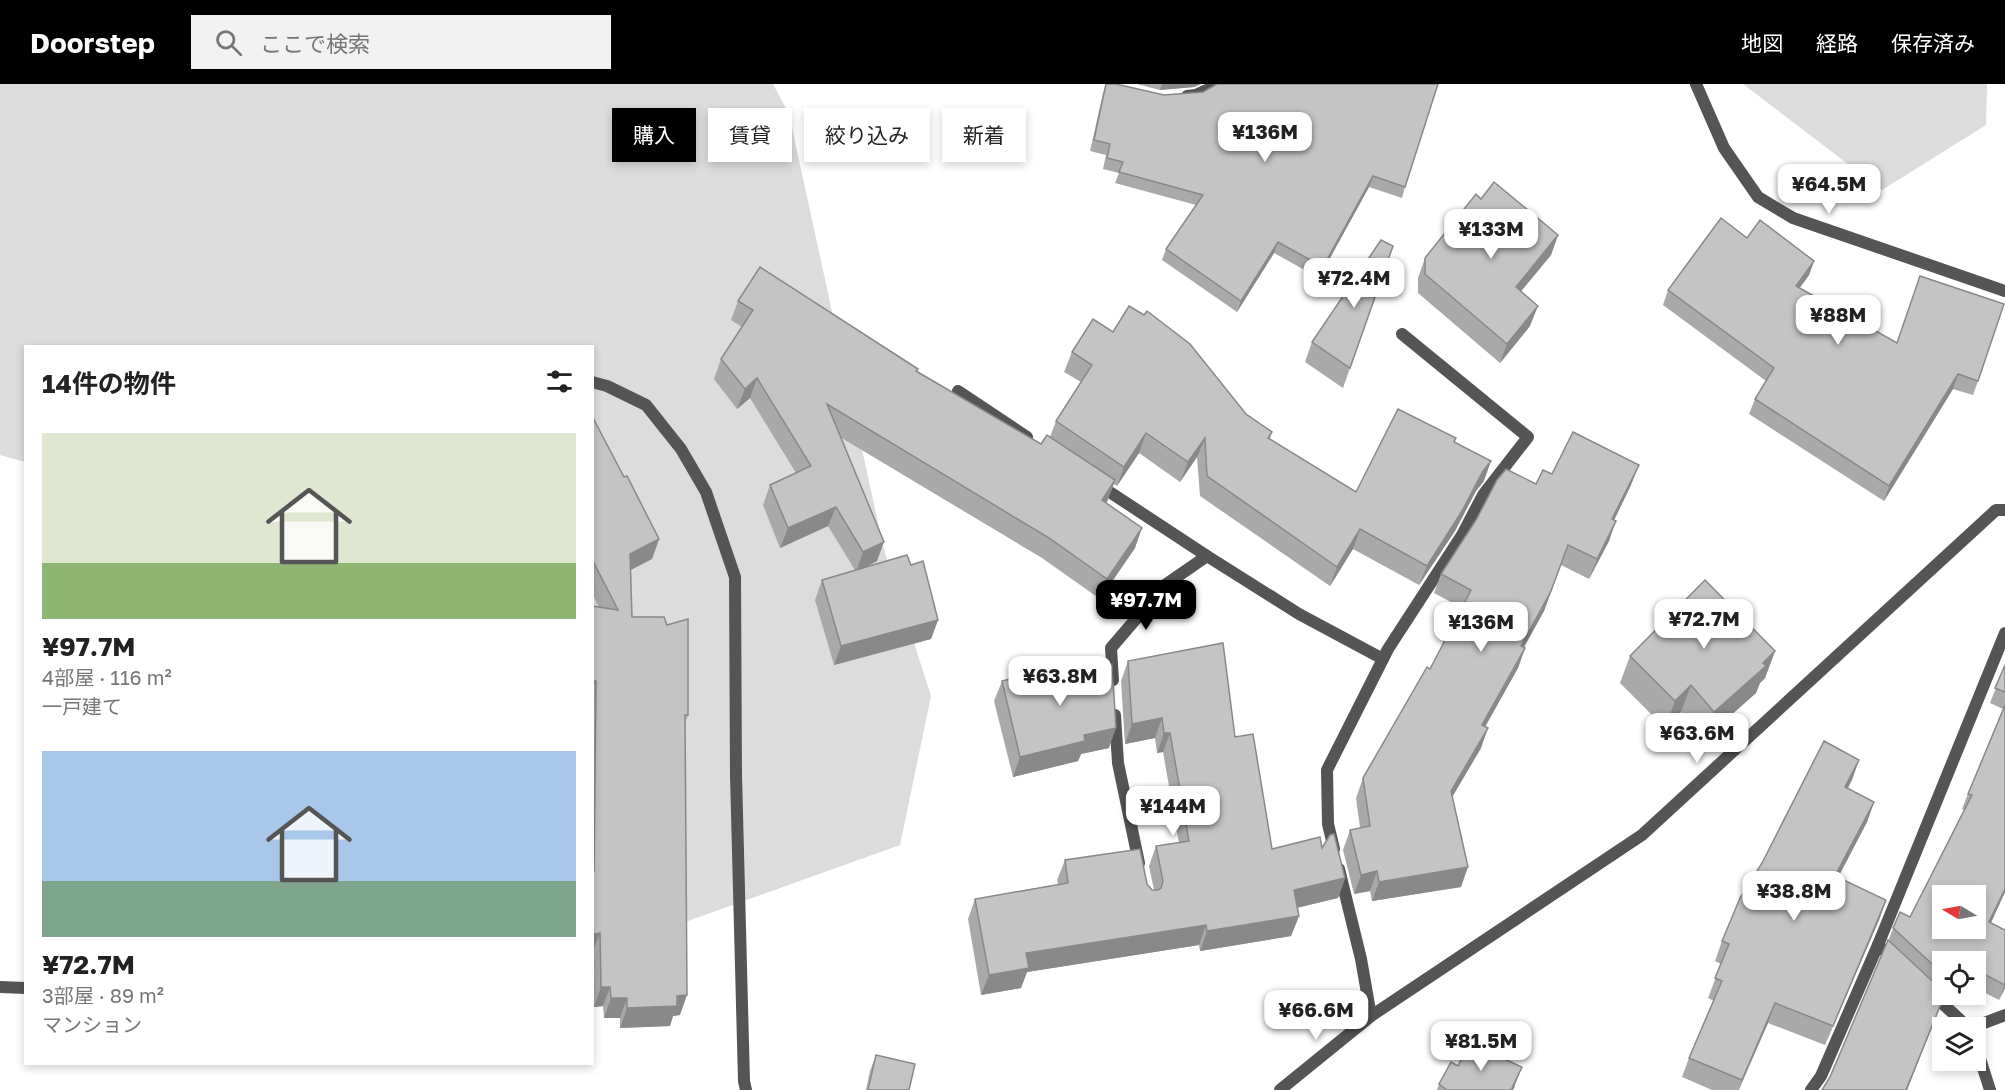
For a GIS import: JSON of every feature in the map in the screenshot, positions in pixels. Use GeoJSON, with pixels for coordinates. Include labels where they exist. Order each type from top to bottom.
{"type":"FeatureCollection","features":[{"type":"Feature","properties":{"kind":"street"},"geometry":{"type":"LineString","coordinates":[[1177,97],[1196,95],[1219,84]]}},
{"type":"Feature","properties":{"kind":"street"},"geometry":{"type":"LineString","coordinates":[[1696,84],[1724,148],[1758,196],[1793,219],[2005,291]]}},
{"type":"Feature","properties":{"kind":"street"},"geometry":{"type":"LineString","coordinates":[[1371,1016],[1361,958],[1328,824],[1327,770],[1383,659],[1462,535],[1483,495],[1528,437],[1402,334]]}},
{"type":"Feature","properties":{"kind":"street"},"geometry":{"type":"LineString","coordinates":[[594,383],[607,386],[646,405],[681,449],[706,492],[735,577],[737,810],[746,1090]]}},
{"type":"Feature","properties":{"kind":"street"},"geometry":{"type":"LineString","coordinates":[[958,391],[1038,444]]}},
{"type":"Feature","properties":{"kind":"street"},"geometry":{"type":"LineString","coordinates":[[1088,477],[1299,614],[1383,659]]}},
{"type":"Feature","properties":{"kind":"street"},"geometry":{"type":"LineString","coordinates":[[1280,1090],[1371,1016],[1642,835],[1996,510],[2005,510]]}},
{"type":"Feature","properties":{"kind":"street"},"geometry":{"type":"LineString","coordinates":[[1143,879],[1118,763],[1111,648],[1165,585],[1207,556]]}},
{"type":"Feature","properties":{"kind":"street"},"geometry":{"type":"LineString","coordinates":[[1811,1090],[1821,1076],[1878,945],[2005,633]]}},
{"type":"Feature","properties":{"kind":"street"},"geometry":{"type":"LineString","coordinates":[[1878,945],[1903,967]]}},
{"type":"Feature","properties":{"kind":"street"},"geometry":{"type":"LineString","coordinates":[[1920,982],[1958,1017]]}},
{"type":"Feature","properties":{"kind":"street"},"geometry":{"type":"LineString","coordinates":[[0,987],[24,988]]}},
{"type":"Feature","properties":{"kind":"street"},"geometry":{"type":"LineString","coordinates":[[1986,1022],[2005,1015]]}},
{"type":"Feature","properties":{"kind":"street"},"geometry":{"type":"LineString","coordinates":[[1984,1071],[1990,1090]]}},
{"type":"Feature","properties":{"kind":"shaded area"},"geometry":{"type":"Polygon","coordinates":[[[0,84],[773,84],[786,108],[708,108],[708,162],[792,162],[792,128],[883,546],[931,696],[900,845],[594,955],[594,345],[24,345],[24,462],[0,455],[0,84]]]}},
{"type":"Feature","properties":{"kind":"shaded area"},"geometry":{"type":"Polygon","coordinates":[[[1743,84],[1987,84],[1986,125],[1882,190],[1743,84]]]}},
{"type":"Feature","properties":{"kind":"building"},"geometry":{"type":"Polygon","coordinates":[[[1106,84],[1116,84],[1164,95],[1203,92],[1217,84],[1438,84],[1405,187],[1373,176],[1323,267],[1278,242],[1241,301],[1166,249],[1203,195],[1119,172],[1123,162],[1107,158],[1110,144],[1094,140],[1106,84]]]}},
{"type":"Feature","properties":{"kind":"building"},"geometry":{"type":"Polygon","coordinates":[[[1494,182],[1558,235],[1516,287],[1538,306],[1507,344],[1425,274],[1425,258],[1476,194],[1481,199],[1494,182]]]}},
{"type":"Feature","properties":{"kind":"building"},"geometry":{"type":"Polygon","coordinates":[[[1721,218],[1747,238],[1760,220],[1814,261],[1796,286],[1897,343],[1920,276],[2004,304],[1978,381],[1958,374],[1889,486],[1755,399],[1774,368],[1668,290],[1721,218]]]}},
{"type":"Feature","properties":{"kind":"building"},"geometry":{"type":"Polygon","coordinates":[[[1381,240],[1393,246],[1350,368],[1312,342],[1381,240]]]}},
{"type":"Feature","properties":{"kind":"building"},"geometry":{"type":"Polygon","coordinates":[[[760,267],[918,369],[916,371],[1041,444],[1047,435],[1115,480],[1102,500],[1142,528],[1107,579],[1049,538],[827,404],[884,542],[863,552],[836,507],[788,528],[770,485],[811,466],[757,378],[745,389],[721,359],[753,310],[738,301],[760,267]]]}},
{"type":"Feature","properties":{"kind":"building"},"geometry":{"type":"Polygon","coordinates":[[[1129,306],[1144,315],[1147,311],[1190,344],[1246,414],[1272,432],[1268,438],[1356,492],[1398,409],[1456,438],[1454,442],[1491,461],[1427,566],[1360,529],[1337,567],[1207,476],[1205,438],[1188,462],[1146,433],[1124,467],[1056,421],[1092,365],[1072,352],[1093,319],[1113,332],[1129,306]]]}},
{"type":"Feature","properties":{"kind":"building"},"geometry":{"type":"Polygon","coordinates":[[[594,420],[624,477],[627,476],[659,539],[630,554],[632,617],[664,617],[667,625],[688,619],[688,715],[685,715],[687,995],[677,996],[677,1006],[627,1008],[627,998],[611,998],[610,987],[601,987],[600,933],[594,934],[596,681],[594,681],[594,606],[618,610],[594,563],[594,420]]]}},
{"type":"Feature","properties":{"kind":"building"},"geometry":{"type":"Polygon","coordinates":[[[1573,432],[1639,465],[1612,519],[1616,521],[1597,559],[1568,545],[1551,591],[1521,646],[1525,648],[1482,725],[1488,728],[1451,791],[1468,867],[1379,882],[1377,871],[1361,875],[1350,830],[1370,826],[1363,778],[1427,667],[1430,669],[1471,590],[1441,574],[1476,520],[1497,480],[1506,469],[1536,484],[1543,470],[1552,474],[1573,432]]]}},
{"type":"Feature","properties":{"kind":"building"},"geometry":{"type":"Polygon","coordinates":[[[907,555],[911,565],[923,561],[938,620],[841,646],[822,580],[907,555]]]}},
{"type":"Feature","properties":{"kind":"building"},"geometry":{"type":"Polygon","coordinates":[[[1705,580],[1775,651],[1763,663],[1766,666],[1714,712],[1691,685],[1675,701],[1630,656],[1705,580]]]}},
{"type":"Feature","properties":{"kind":"building"},"geometry":{"type":"Polygon","coordinates":[[[1223,643],[1235,737],[1253,734],[1272,849],[1320,837],[1322,848],[1330,835],[1334,834],[1345,878],[1294,890],[1299,916],[1207,931],[1206,925],[1026,953],[1029,968],[989,975],[975,899],[1068,883],[1065,860],[1140,849],[1147,884],[1152,890],[1161,888],[1163,881],[1156,846],[1189,841],[1170,733],[1164,733],[1162,718],[1132,724],[1128,661],[1223,643]]]}},
{"type":"Feature","properties":{"kind":"building"},"geometry":{"type":"Polygon","coordinates":[[[1112,664],[1116,728],[1084,735],[1085,741],[1020,757],[1002,681],[1067,665],[1069,673],[1112,664]]]}},
{"type":"Feature","properties":{"kind":"building"},"geometry":{"type":"Polygon","coordinates":[[[2005,665],[2005,692],[1995,688],[2005,665]]]}},
{"type":"Feature","properties":{"kind":"building"},"geometry":{"type":"Polygon","coordinates":[[[2005,705],[2005,889],[1989,922],[2005,930],[2005,985],[1986,975],[1986,951],[1932,951],[1932,964],[1893,928],[1900,912],[1910,917],[1972,795],[1968,794],[2005,705]]]}},
{"type":"Feature","properties":{"kind":"building"},"geometry":{"type":"Polygon","coordinates":[[[1824,741],[1859,760],[1845,787],[1874,802],[1835,876],[1886,900],[1833,1026],[1775,1003],[1742,1080],[1689,1058],[1722,981],[1715,978],[1729,944],[1722,941],[1740,898],[1762,863],[1824,741]]]}},
{"type":"Feature","properties":{"kind":"building"},"geometry":{"type":"Polygon","coordinates":[[[1888,940],[1932,981],[1932,1005],[1941,1005],[1936,1017],[1932,1017],[1932,1026],[1906,1090],[1822,1090],[1830,1077],[1888,940]]]}},
{"type":"Feature","properties":{"kind":"building"},"geometry":{"type":"Polygon","coordinates":[[[1469,1043],[1522,1067],[1511,1090],[1447,1090],[1439,1084],[1451,1062],[1458,1066],[1469,1043]]]}},
{"type":"Feature","properties":{"kind":"building"},"geometry":{"type":"Polygon","coordinates":[[[876,1055],[915,1064],[909,1090],[868,1090],[876,1055]]]}}]}
